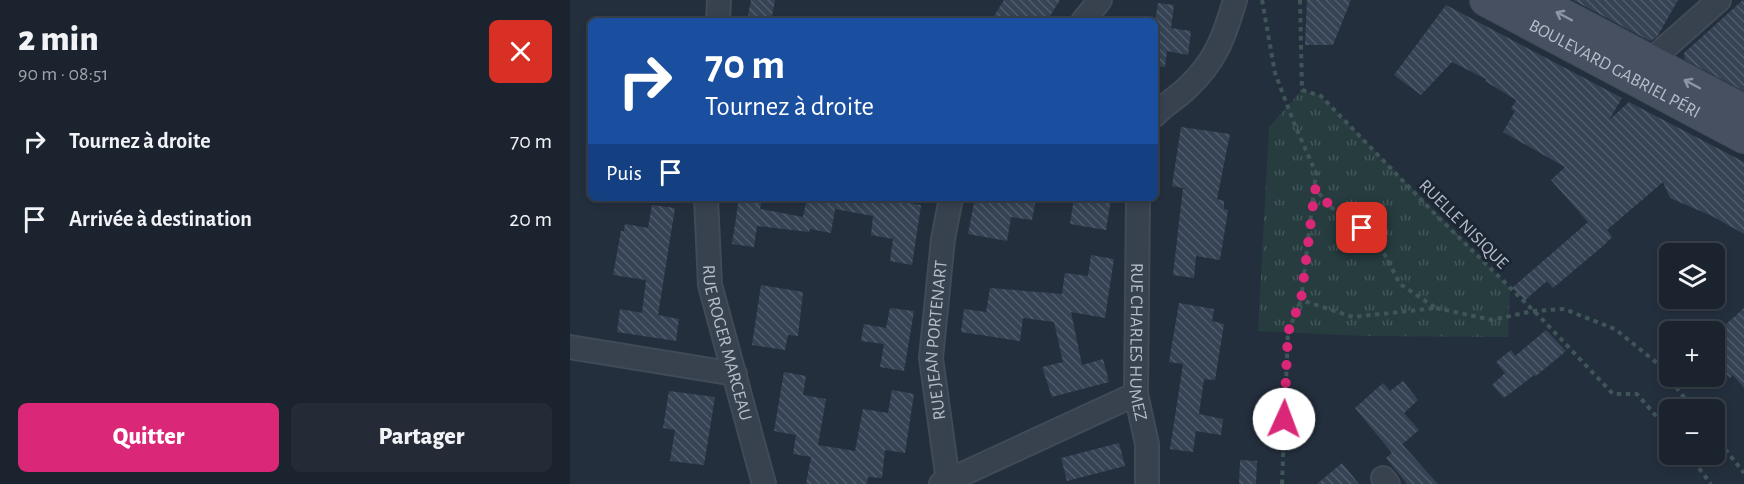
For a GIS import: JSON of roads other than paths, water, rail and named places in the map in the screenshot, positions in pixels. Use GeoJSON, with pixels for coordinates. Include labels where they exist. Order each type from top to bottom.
{"type":"FeatureCollection","features":[{"type":"Feature","properties":{"kind":"main road","name":"BOULEVARD GABRIEL PÉRI"},"geometry":{"type":"LineString","coordinates":[[1486,0],[1744,137]]}},
{"type":"Feature","properties":{"kind":"main road","name":"BOULEVARD GABRIEL PÉRI"},"geometry":{"type":"LineString","coordinates":[[1534,0],[1744,111]]}},
{"type":"Feature","properties":{"kind":"street"},"geometry":{"type":"LineString","coordinates":[[718,18],[720,0]]}},
{"type":"Feature","properties":{"kind":"street"},"geometry":{"type":"LineString","coordinates":[[1085,18],[1100,0]]}},
{"type":"Feature","properties":{"kind":"street"},"geometry":{"type":"LineString","coordinates":[[1158,113],[1187,88],[1208,64],[1224,37],[1235,0]]}},
{"type":"Feature","properties":{"kind":"street"},"geometry":{"type":"LineString","coordinates":[[1650,61],[1719,0]]}},
{"type":"Feature","properties":{"kind":"street","name":"RUE ROGER MARCEAU"},"geometry":{"type":"LineString","coordinates":[[706,201],[710,285],[764,484]]}},
{"type":"Feature","properties":{"kind":"street","name":"RUE JEAN PORTENART"},"geometry":{"type":"LineString","coordinates":[[945,483],[931,358],[943,239],[950,201]]}},
{"type":"Feature","properties":{"kind":"street","name":"RUE CHARLES HUMEZ"},"geometry":{"type":"LineString","coordinates":[[1138,201],[1136,394],[1147,444],[1147,484]]}},
{"type":"Feature","properties":{"kind":"street"},"geometry":{"type":"LineString","coordinates":[[570,347],[735,374]]}},
{"type":"Feature","properties":{"kind":"street"},"geometry":{"type":"LineString","coordinates":[[945,483],[1136,394]]}}]}
